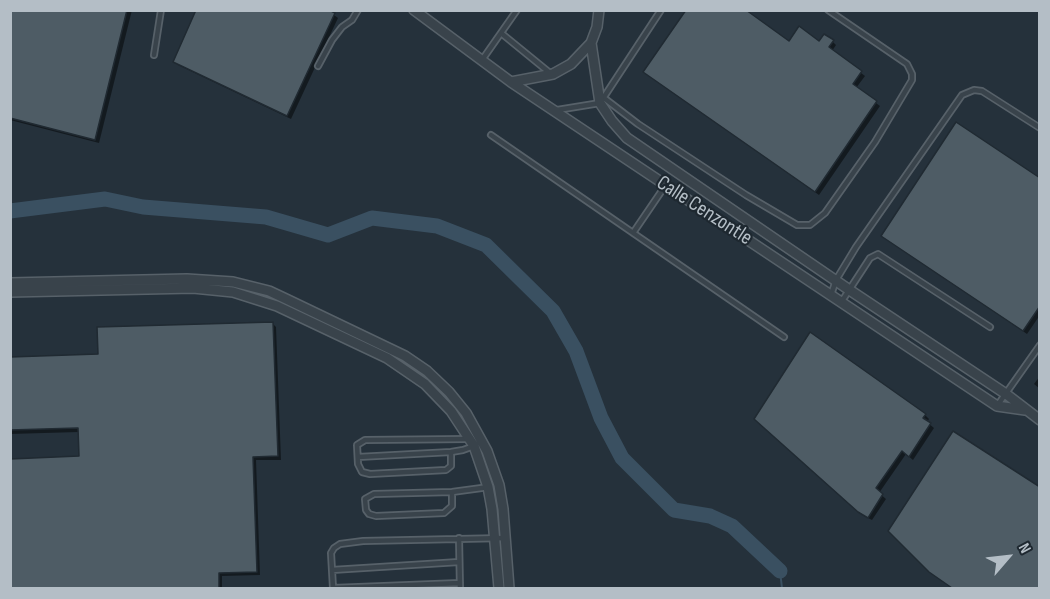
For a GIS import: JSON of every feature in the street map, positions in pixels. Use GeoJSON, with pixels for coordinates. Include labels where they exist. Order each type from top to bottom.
{"type":"FeatureCollection","features":[{"type":"Feature","properties":{"kind":"street","name":"Calle Cenzontle"},"geometry":{"type":"LineString","coordinates":[[414,10],[511,82],[997,406]]}},
{"type":"Feature","properties":{"kind":"street"},"geometry":{"type":"LineString","coordinates":[[511,82],[552,74],[571,64],[591,43],[597,27],[599,10]]}},
{"type":"Feature","properties":{"kind":"street","name":"Calle Cenzontle"},"geometry":{"type":"LineString","coordinates":[[591,43],[602,100],[627,138],[1006,394],[1040,420]]}},
{"type":"Feature","properties":{"kind":"street"},"geometry":{"type":"LineString","coordinates":[[10,283],[205,279],[233,282],[269,291],[405,356],[422,367],[449,392],[499,485],[506,538],[509,588]]}},
{"type":"Feature","properties":{"kind":"street"},"geometry":{"type":"LineString","coordinates":[[10,292],[193,288],[233,292],[263,300],[360,345],[406,370],[425,384],[477,441],[488,487],[499,588]]}},
{"type":"Feature","properties":{"kind":"street"},"geometry":{"type":"LineString","coordinates":[[997,406],[1025,410]]}},
{"type":"Feature","properties":{"kind":"lane"},"geometry":{"type":"LineString","coordinates":[[154,55],[161,10]]}},
{"type":"Feature","properties":{"kind":"lane"},"geometry":{"type":"LineString","coordinates":[[318,66],[332,40],[342,27],[352,20],[358,10]]}},
{"type":"Feature","properties":{"kind":"lane"},"geometry":{"type":"LineString","coordinates":[[482,60],[517,10]]}},
{"type":"Feature","properties":{"kind":"lane"},"geometry":{"type":"LineString","coordinates":[[554,111],[602,100],[661,10]]}},
{"type":"Feature","properties":{"kind":"lane"},"geometry":{"type":"LineString","coordinates":[[602,100],[746,195],[797,225],[810,225],[818,220],[831,204],[907,92],[912,80],[911,69],[902,59],[828,10]]}},
{"type":"Feature","properties":{"kind":"lane"},"geometry":{"type":"LineString","coordinates":[[501,33],[552,74]]}},
{"type":"Feature","properties":{"kind":"lane"},"geometry":{"type":"LineString","coordinates":[[831,295],[836,280],[855,247],[956,102],[966,93],[977,89],[988,94],[1040,128]]}},
{"type":"Feature","properties":{"kind":"lane"},"geometry":{"type":"LineString","coordinates":[[491,135],[784,337]]}},
{"type":"Feature","properties":{"kind":"lane"},"geometry":{"type":"LineString","coordinates":[[633,233],[665,186]]}},
{"type":"Feature","properties":{"kind":"lane"},"geometry":{"type":"LineString","coordinates":[[842,301],[870,258],[878,254],[990,327]]}},
{"type":"Feature","properties":{"kind":"lane"},"geometry":{"type":"LineString","coordinates":[[997,406],[1040,345]]}},
{"type":"Feature","properties":{"kind":"lane"},"geometry":{"type":"LineString","coordinates":[[451,452],[451,466],[448,469],[365,473],[358,466],[357,446],[365,440],[477,441]]}},
{"type":"Feature","properties":{"kind":"lane"},"geometry":{"type":"LineString","coordinates":[[358,457],[451,452],[463,450],[477,441]]}},
{"type":"Feature","properties":{"kind":"lane"},"geometry":{"type":"LineString","coordinates":[[452,492],[452,506],[444,513],[376,516],[369,514],[366,510],[365,500],[374,494],[452,492],[499,485]]}},
{"type":"Feature","properties":{"kind":"lane"},"geometry":{"type":"LineString","coordinates":[[459,538],[460,586],[333,588],[333,549],[347,542],[459,538],[495,537],[506,538]]}},
{"type":"Feature","properties":{"kind":"lane"},"geometry":{"type":"LineString","coordinates":[[332,570],[459,562]]}},
{"type":"Feature","properties":{"kind":"building"},"geometry":{"type":"Polygon","coordinates":[[[10,10],[127,10],[95,140],[10,118],[10,10]]]}},
{"type":"Feature","properties":{"kind":"building"},"geometry":{"type":"Polygon","coordinates":[[[196,10],[329,10],[335,13],[287,116],[173,62],[196,10]]]}},
{"type":"Feature","properties":{"kind":"building"},"geometry":{"type":"Polygon","coordinates":[[[686,10],[746,10],[789,41],[799,26],[819,41],[824,34],[834,40],[829,47],[862,71],[853,84],[877,101],[815,192],[643,72],[686,10]]]}},
{"type":"Feature","properties":{"kind":"building"},"geometry":{"type":"Polygon","coordinates":[[[956,122],[1040,178],[1040,306],[1023,331],[881,236],[956,122]]]}},
{"type":"Feature","properties":{"kind":"building"},"geometry":{"type":"Polygon","coordinates":[[[273,322],[278,456],[253,457],[257,572],[219,573],[219,588],[10,588],[10,459],[79,456],[78,428],[10,430],[10,357],[98,354],[97,327],[273,322]]]}},
{"type":"Feature","properties":{"kind":"building"},"geometry":{"type":"Polygon","coordinates":[[[810,332],[926,414],[923,418],[931,423],[909,457],[902,451],[876,488],[883,494],[868,518],[858,512],[754,419],[810,332]]]}},
{"type":"Feature","properties":{"kind":"building"},"geometry":{"type":"Polygon","coordinates":[[[953,431],[1040,487],[1040,588],[952,588],[929,572],[888,531],[953,431]]]}},
{"type":"Feature","properties":{"kind":"waterway"},"geometry":{"type":"LineString","coordinates":[[10,211],[105,199],[143,207],[266,217],[328,235],[372,218],[437,226],[486,245],[553,311],[576,351],[601,418],[622,458],[674,510],[710,516],[732,526],[780,571]]}},
{"type":"Feature","properties":{"kind":"waterway"},"geometry":{"type":"LineString","coordinates":[[780,571],[782,588]]}}]}
